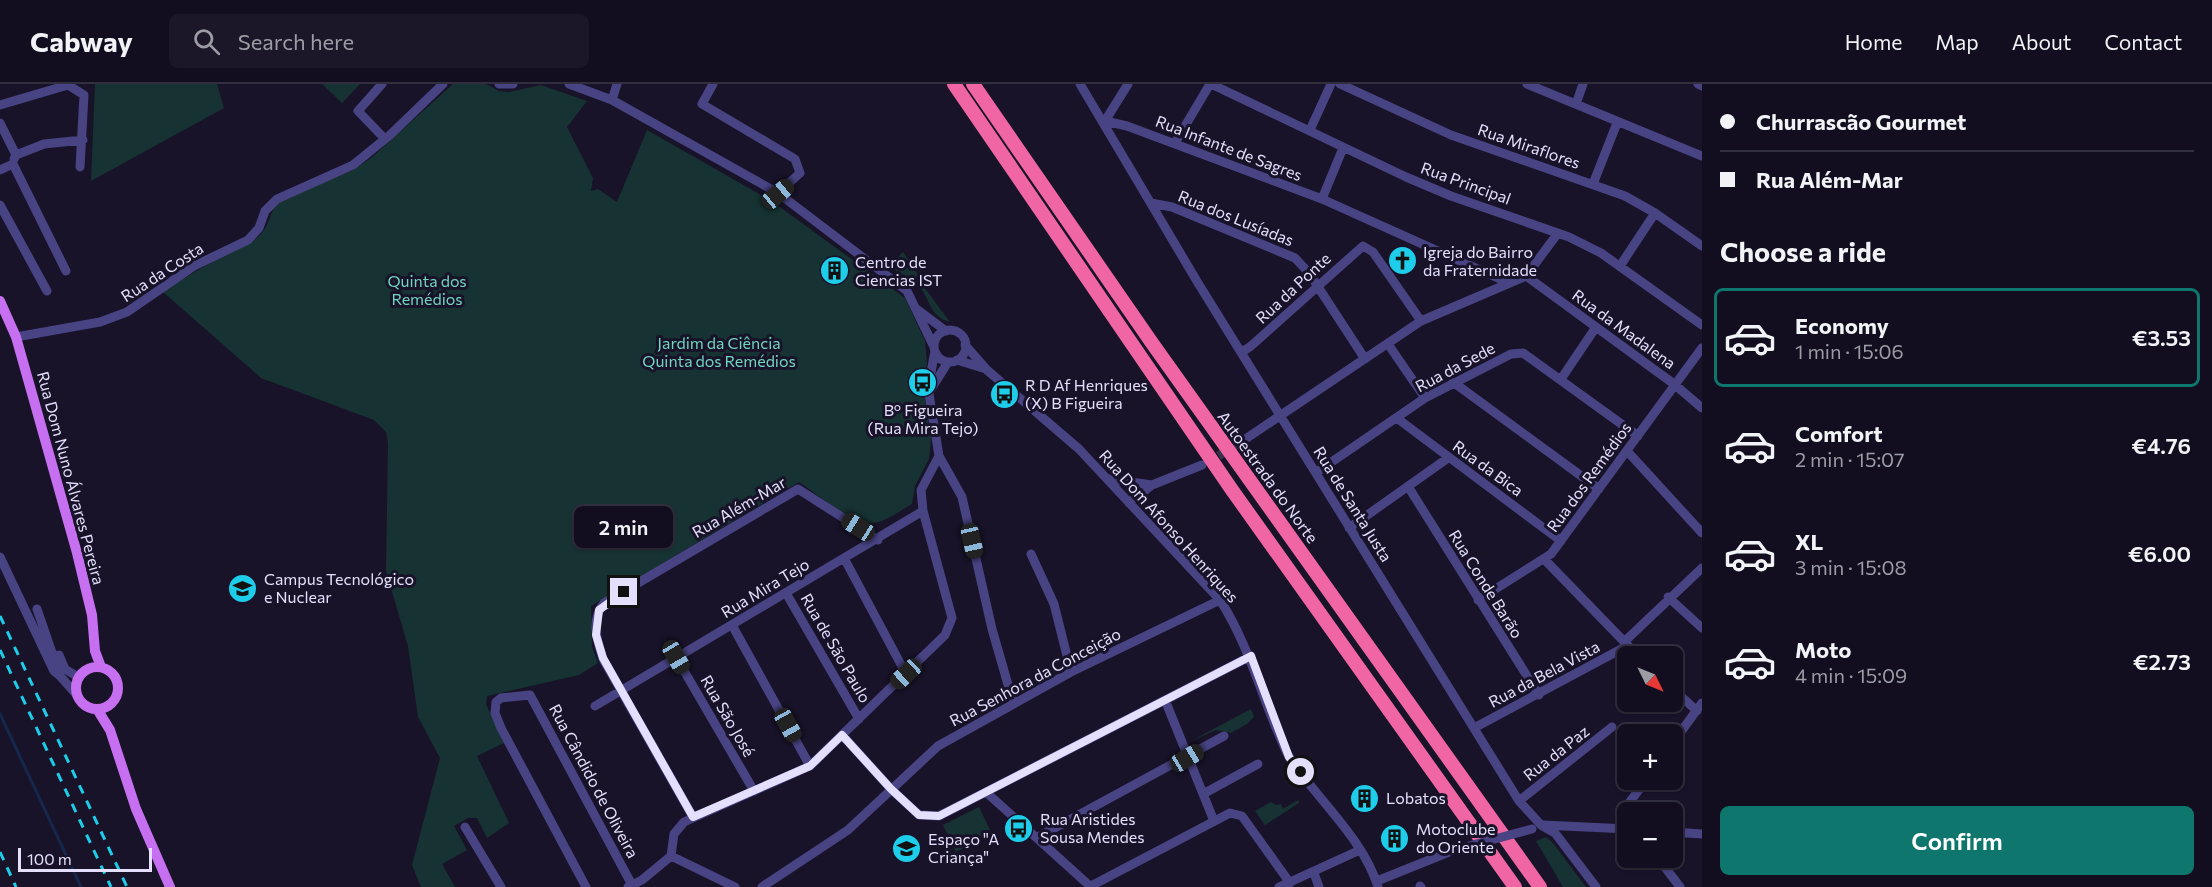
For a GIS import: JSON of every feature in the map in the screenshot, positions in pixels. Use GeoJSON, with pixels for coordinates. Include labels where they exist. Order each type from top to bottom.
{"type":"FeatureCollection","features":[{"type":"Feature","properties":{"kind":"highway"},"geometry":{"type":"LineString","coordinates":[[954,84],[1232,490],[1515,887]]}},
{"type":"Feature","properties":{"kind":"highway","name":"Autoestrada do Norte"},"geometry":{"type":"LineString","coordinates":[[973,84],[1145,333],[1540,887]]}},
{"type":"Feature","properties":{"kind":"main road","name":"Rua Dom Nuno Álvares Pereira"},"geometry":{"type":"LineString","coordinates":[[0,301],[16,337],[77,553],[93,615],[95,651],[101,667]]}},
{"type":"Feature","properties":{"kind":"main road"},"geometry":{"type":"LineString","coordinates":[[95,651],[89,668],[78,677],[76,694],[84,705],[97,709],[111,703]]}},
{"type":"Feature","properties":{"kind":"main road"},"geometry":{"type":"LineString","coordinates":[[89,668],[101,667],[110,671],[118,685],[117,693],[111,703],[110,730]]}},
{"type":"Feature","properties":{"kind":"main road"},"geometry":{"type":"LineString","coordinates":[[97,709],[110,730],[136,809],[170,887]]}},
{"type":"Feature","properties":{"kind":"street"},"geometry":{"type":"LineString","coordinates":[[382,84],[358,111],[385,139]]}},
{"type":"Feature","properties":{"kind":"street","name":"Rua da Costa"},"geometry":{"type":"LineString","coordinates":[[16,337],[118,317],[194,266],[248,240],[259,228],[265,211],[277,199],[353,165],[385,139],[443,84]]}},
{"type":"Feature","properties":{"kind":"street"},"geometry":{"type":"LineString","coordinates":[[499,84],[513,84]]}},
{"type":"Feature","properties":{"kind":"street"},"geometry":{"type":"LineString","coordinates":[[569,84],[612,100],[778,194],[907,291],[918,310],[934,349],[952,361]]}},
{"type":"Feature","properties":{"kind":"street"},"geometry":{"type":"LineString","coordinates":[[612,100],[617,84]]}},
{"type":"Feature","properties":{"kind":"street"},"geometry":{"type":"LineString","coordinates":[[713,84],[702,104],[795,159],[800,173],[778,194]]}},
{"type":"Feature","properties":{"kind":"street","name":"Rua de Santa Justa"},"geometry":{"type":"LineString","coordinates":[[1080,84],[1105,121],[1151,203],[1280,416],[1317,472],[1349,528],[1519,801],[1537,827],[1555,833],[1596,887]]}},
{"type":"Feature","properties":{"kind":"street"},"geometry":{"type":"LineString","coordinates":[[1105,121],[1128,84]]}},
{"type":"Feature","properties":{"kind":"street"},"geometry":{"type":"LineString","coordinates":[[1175,143],[1211,84]]}},
{"type":"Feature","properties":{"kind":"street","name":"Rua Principal"},"geometry":{"type":"LineString","coordinates":[[1211,84],[1343,148],[1450,196],[1558,232],[1601,253],[1702,325]]}},
{"type":"Feature","properties":{"kind":"street"},"geometry":{"type":"LineString","coordinates":[[1310,130],[1331,84]]}},
{"type":"Feature","properties":{"kind":"street","name":"Rua Miraflores"},"geometry":{"type":"LineString","coordinates":[[1340,84],[1451,135],[1625,196],[1655,213],[1702,246]]}},
{"type":"Feature","properties":{"kind":"street"},"geometry":{"type":"LineString","coordinates":[[1527,84],[1617,123],[1702,156]]}},
{"type":"Feature","properties":{"kind":"street"},"geometry":{"type":"LineString","coordinates":[[1576,104],[1583,84]]}},
{"type":"Feature","properties":{"kind":"street"},"geometry":{"type":"LineString","coordinates":[[0,105],[68,85],[84,95],[80,167]]}},
{"type":"Feature","properties":{"kind":"street","name":"Rua Infante de Sagres"},"geometry":{"type":"LineString","coordinates":[[1105,121],[1127,126],[1175,143],[1322,199],[1509,283]]}},
{"type":"Feature","properties":{"kind":"street"},"geometry":{"type":"LineString","coordinates":[[0,123],[14,159],[66,271]]}},
{"type":"Feature","properties":{"kind":"street"},"geometry":{"type":"LineString","coordinates":[[1593,184],[1617,123]]}},
{"type":"Feature","properties":{"kind":"street"},"geometry":{"type":"LineString","coordinates":[[0,170],[14,159],[44,144],[83,140]]}},
{"type":"Feature","properties":{"kind":"street"},"geometry":{"type":"LineString","coordinates":[[1322,199],[1343,148]]}},
{"type":"Feature","properties":{"kind":"street","name":"Rua dos Lusíadas"},"geometry":{"type":"LineString","coordinates":[[1151,203],[1172,207],[1295,258],[1318,285],[1365,359]]}},
{"type":"Feature","properties":{"kind":"street"},"geometry":{"type":"LineString","coordinates":[[0,205],[47,291]]}},
{"type":"Feature","properties":{"kind":"street"},"geometry":{"type":"LineString","coordinates":[[1620,266],[1655,213]]}},
{"type":"Feature","properties":{"kind":"street"},"geometry":{"type":"LineString","coordinates":[[1240,442],[1421,321],[1527,276],[1558,232]]}},
{"type":"Feature","properties":{"kind":"street","name":"Rua da Ponte"},"geometry":{"type":"LineString","coordinates":[[1242,352],[1363,246],[1373,252],[1421,321]]}},
{"type":"Feature","properties":{"kind":"street","name":"Rua da Madalena"},"geometry":{"type":"LineString","coordinates":[[1527,276],[1674,384],[1702,408]]}},
{"type":"Feature","properties":{"kind":"street"},"geometry":{"type":"LineString","coordinates":[[918,310],[946,331],[960,334],[965,345],[963,354],[952,361],[930,394]]}},
{"type":"Feature","properties":{"kind":"street"},"geometry":{"type":"LineString","coordinates":[[1561,379],[1596,327]]}},
{"type":"Feature","properties":{"kind":"street"},"geometry":{"type":"LineString","coordinates":[[946,331],[937,337],[928,382],[939,456],[962,497],[992,629],[1013,702]]}},
{"type":"Feature","properties":{"kind":"street"},"geometry":{"type":"LineString","coordinates":[[1388,344],[1425,398]]}},
{"type":"Feature","properties":{"kind":"street","name":"Rua Dom Afonso Henriques"},"geometry":{"type":"LineString","coordinates":[[965,345],[987,370],[1079,449],[1220,600],[1235,623],[1251,656],[1289,757],[1360,850],[1377,884]]}},
{"type":"Feature","properties":{"kind":"street","name":"Rua dos Remédios"},"geometry":{"type":"LineString","coordinates":[[1478,600],[1545,560],[1628,452],[1674,384],[1702,348]]}},
{"type":"Feature","properties":{"kind":"street","name":"Rua da Sede"},"geometry":{"type":"LineString","coordinates":[[1317,472],[1398,419],[1425,398],[1511,354],[1522,353],[1638,436]]}},
{"type":"Feature","properties":{"kind":"street","name":"Rua Dom Afonso Henriques"},"geometry":{"type":"LineString","coordinates":[[952,361],[987,370]]}},
{"type":"Feature","properties":{"kind":"street"},"geometry":{"type":"LineString","coordinates":[[1453,382],[1599,489]]}},
{"type":"Feature","properties":{"kind":"street","name":"Rua da Bica"},"geometry":{"type":"LineString","coordinates":[[1398,419],[1561,541]]}},
{"type":"Feature","properties":{"kind":"street"},"geometry":{"type":"LineString","coordinates":[[1628,452],[1702,533]]}},
{"type":"Feature","properties":{"kind":"street"},"geometry":{"type":"LineString","coordinates":[[637,885],[671,856],[675,834],[693,817],[810,766],[945,635],[952,618],[923,511],[921,490],[939,456]]}},
{"type":"Feature","properties":{"kind":"street"},"geometry":{"type":"LineString","coordinates":[[1349,528],[1409,488],[1448,458]]}},
{"type":"Feature","properties":{"kind":"street"},"geometry":{"type":"LineString","coordinates":[[1129,503],[1152,485],[1203,465]]}},
{"type":"Feature","properties":{"kind":"street"},"geometry":{"type":"LineString","coordinates":[[1109,479],[1152,485]]}},
{"type":"Feature","properties":{"kind":"street","name":"Rua Conde Barão"},"geometry":{"type":"LineString","coordinates":[[1409,488],[1539,695]]}},
{"type":"Feature","properties":{"kind":"street","name":"Rua Além-Mar"},"geometry":{"type":"LineString","coordinates":[[693,817],[603,658],[596,635],[599,610],[604,603],[798,489],[878,540]]}},
{"type":"Feature","properties":{"kind":"street","name":"Rua Mira Tejo"},"geometry":{"type":"LineString","coordinates":[[595,706],[878,540],[923,511]]}},
{"type":"Feature","properties":{"kind":"street"},"geometry":{"type":"LineString","coordinates":[[1031,554],[1054,604],[1071,672]]}},
{"type":"Feature","properties":{"kind":"street"},"geometry":{"type":"LineString","coordinates":[[0,557],[54,671],[76,694]]}},
{"type":"Feature","properties":{"kind":"street"},"geometry":{"type":"LineString","coordinates":[[844,558],[906,674]]}},
{"type":"Feature","properties":{"kind":"street"},"geometry":{"type":"LineString","coordinates":[[1545,560],[1626,644]]}},
{"type":"Feature","properties":{"kind":"street","name":"Rua da Bela Vista"},"geometry":{"type":"LineString","coordinates":[[1473,728],[1539,695],[1626,644],[1668,597],[1702,568]]}},
{"type":"Feature","properties":{"kind":"street","name":"Rua de São Paulo"},"geometry":{"type":"LineString","coordinates":[[786,593],[859,719]]}},
{"type":"Feature","properties":{"kind":"street"},"geometry":{"type":"LineString","coordinates":[[1668,597],[1702,628]]}},
{"type":"Feature","properties":{"kind":"street","name":"Rua Senhora da Conceição"},"geometry":{"type":"LineString","coordinates":[[762,887],[848,830],[938,746],[1013,702],[1220,600]]}},
{"type":"Feature","properties":{"kind":"street"},"geometry":{"type":"LineString","coordinates":[[60,676],[39,608],[65,669],[78,677]]}},
{"type":"Feature","properties":{"kind":"street"},"geometry":{"type":"LineString","coordinates":[[732,625],[810,766]]}},
{"type":"Feature","properties":{"kind":"street"},"geometry":{"type":"LineString","coordinates":[[842,735],[891,789],[919,815],[939,816],[1251,656]]}},
{"type":"Feature","properties":{"kind":"street","name":"Rua São José"},"geometry":{"type":"LineString","coordinates":[[676,657],[754,791]]}},
{"type":"Feature","properties":{"kind":"street","name":"Rua Cândido de Oliveira"},"geometry":{"type":"LineString","coordinates":[[586,887],[501,728],[495,713],[496,702],[501,698],[527,694],[637,885]]}},
{"type":"Feature","properties":{"kind":"street"},"geometry":{"type":"LineString","coordinates":[[1683,696],[1699,707],[1683,729]]}},
{"type":"Feature","properties":{"kind":"street"},"geometry":{"type":"LineString","coordinates":[[1165,700],[1214,821]]}},
{"type":"Feature","properties":{"kind":"street","name":"Rua da Paz"},"geometry":{"type":"LineString","coordinates":[[1519,801],[1612,727]]}},
{"type":"Feature","properties":{"kind":"street"},"geometry":{"type":"LineString","coordinates":[[1038,837],[1187,758],[1224,735]]}},
{"type":"Feature","properties":{"kind":"street"},"geometry":{"type":"LineString","coordinates":[[1203,794],[1258,764]]}},
{"type":"Feature","properties":{"kind":"street"},"geometry":{"type":"LineString","coordinates":[[987,793],[1091,886],[1230,813],[1242,816],[1290,883]]}},
{"type":"Feature","properties":{"kind":"street"},"geometry":{"type":"LineString","coordinates":[[465,827],[501,887]]}},
{"type":"Feature","properties":{"kind":"street"},"geometry":{"type":"LineString","coordinates":[[1377,884],[1454,850],[1537,827],[1617,828]]}},
{"type":"Feature","properties":{"kind":"street"},"geometry":{"type":"LineString","coordinates":[[1683,833],[1702,834]]}},
{"type":"Feature","properties":{"kind":"street"},"geometry":{"type":"LineString","coordinates":[[1280,887],[1360,850]]}},
{"type":"Feature","properties":{"kind":"street"},"geometry":{"type":"LineString","coordinates":[[671,856],[735,887]]}},
{"type":"Feature","properties":{"kind":"street"},"geometry":{"type":"LineString","coordinates":[[1666,868],[1680,887]]}},
{"type":"Feature","properties":{"kind":"street"},"geometry":{"type":"LineString","coordinates":[[1314,873],[1319,887]]}},
{"type":"Feature","properties":{"kind":"green space"},"geometry":{"type":"Polygon","coordinates":[[[95,84],[217,84],[224,108],[91,181],[95,84]]]}},
{"type":"Feature","properties":{"kind":"green space"},"geometry":{"type":"Polygon","coordinates":[[[322,84],[360,84],[342,103],[322,84]]]}},
{"type":"Feature","properties":{"kind":"green space"},"geometry":{"type":"Polygon","coordinates":[[[453,84],[486,84],[499,91],[509,92],[541,85],[587,101],[567,127],[593,178],[591,191],[598,189],[617,202],[647,130],[773,202],[905,298],[925,341],[927,364],[922,381],[931,438],[929,459],[915,486],[912,504],[883,520],[873,523],[864,522],[845,514],[799,482],[591,606],[592,647],[598,663],[579,675],[487,696],[486,704],[504,743],[477,756],[509,823],[487,838],[477,818],[468,818],[454,826],[467,850],[442,864],[455,887],[421,887],[412,865],[440,758],[418,717],[408,646],[386,571],[388,443],[386,432],[374,420],[261,378],[163,292],[196,271],[256,239],[264,230],[279,201],[353,170],[371,158],[453,84]]]}},
{"type":"Feature","properties":{"kind":"green space"},"geometry":{"type":"Polygon","coordinates":[[[903,252],[923,281],[921,283],[950,322],[937,315],[924,292],[914,281],[889,267],[903,252]]]}},
{"type":"Feature","properties":{"kind":"green space"},"geometry":{"type":"Polygon","coordinates":[[[1251,709],[1254,717],[1231,733],[1216,730],[1189,742],[1251,709]]]}},
{"type":"Feature","properties":{"kind":"green space"},"geometry":{"type":"Polygon","coordinates":[[[1298,800],[1299,803],[1265,825],[1255,811],[1271,802],[1276,805],[1281,804],[1283,809],[1298,800]]]}},
{"type":"Feature","properties":{"kind":"green space"},"geometry":{"type":"Polygon","coordinates":[[[979,807],[992,834],[956,852],[943,825],[979,807]]]}},
{"type":"Feature","properties":{"kind":"green space"},"geometry":{"type":"Polygon","coordinates":[[[1546,837],[1586,887],[1563,887],[1536,841],[1546,837]]]}},
{"type":"Feature","properties":{"kind":"waterway"},"geometry":{"type":"LineString","coordinates":[[0,714],[81,887]]}},
{"type":"Feature","properties":{"kind":"tunnel"},"geometry":{"type":"LineString","coordinates":[[1207,463],[1241,442]]}},
{"type":"Feature","properties":{"kind":"railway"},"geometry":{"type":"LineString","coordinates":[[0,616],[127,887]]}},
{"type":"Feature","properties":{"kind":"railway"},"geometry":{"type":"LineString","coordinates":[[0,650],[111,887]]}},
{"type":"Feature","properties":{"kind":"railway"},"geometry":{"type":"LineString","coordinates":[[0,852],[16,887]]}},
{"type":"Feature","properties":{"kind":"place","name":"Igreja do Bairro da Fraternidade"},"geometry":{"type":"Point","coordinates":[1402,261]}},
{"type":"Feature","properties":{"kind":"place","name":"Centro de Ciencias IST"},"geometry":{"type":"Point","coordinates":[834,271]}},
{"type":"Feature","properties":{"kind":"place","name":"Bº Figueira (Rua Mira Tejo)"},"geometry":{"type":"Point","coordinates":[923,382]}},
{"type":"Feature","properties":{"kind":"place","name":"R D Af Henriques (X) B Figueira"},"geometry":{"type":"Point","coordinates":[1004,394]}},
{"type":"Feature","properties":{"kind":"place","name":"Campus Tecnológico e Nuclear"},"geometry":{"type":"Point","coordinates":[243,588]}},
{"type":"Feature","properties":{"kind":"place","name":"Lobatos"},"geometry":{"type":"Point","coordinates":[1365,798]}},
{"type":"Feature","properties":{"kind":"place","name":"Rua Aristides Sousa Mendes"},"geometry":{"type":"Point","coordinates":[1019,828]}},
{"type":"Feature","properties":{"kind":"place","name":"Motoclube do Oriente"},"geometry":{"type":"Point","coordinates":[1395,838]}},
{"type":"Feature","properties":{"kind":"place","name":"Espaço \"A Criança\""},"geometry":{"type":"Point","coordinates":[907,848]}},
{"type":"Feature","properties":{"kind":"route"},"geometry":{"type":"LineString","coordinates":[[624,592],[604,603],[596,617],[596,635],[603,658],[693,817],[810,766],[842,735],[891,789],[919,815],[939,816],[1251,656],[1264,696],[1289,757],[1301,772]]}},
{"type":"Feature","properties":{"kind":"park label","name":"Quinta dos Remédios"},"geometry":{"type":"Point","coordinates":[427,290]}},
{"type":"Feature","properties":{"kind":"park label","name":"Jardim da Ciência Quinta dos Remédios"},"geometry":{"type":"Point","coordinates":[719,352]}}]}
